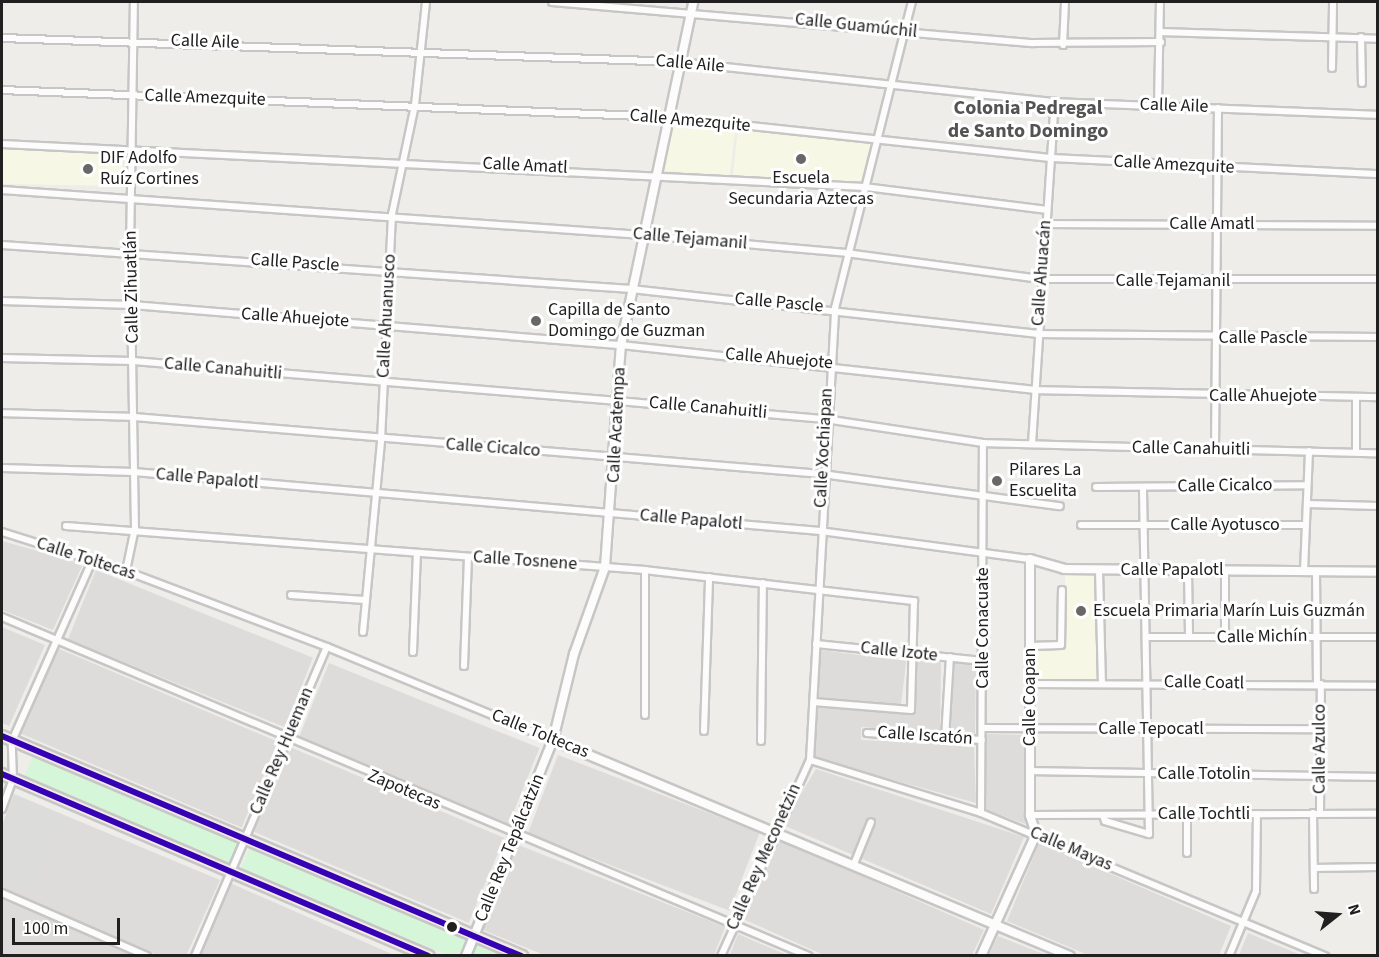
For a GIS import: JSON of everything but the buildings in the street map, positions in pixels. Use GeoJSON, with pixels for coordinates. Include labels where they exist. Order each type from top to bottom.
{"type":"FeatureCollection","features":[{"type":"Feature","properties":{"kind":"main road"},"geometry":{"type":"LineString","coordinates":[[2,736],[522,956]]}},
{"type":"Feature","properties":{"kind":"main road"},"geometry":{"type":"LineString","coordinates":[[2,774],[429,956]]}},
{"type":"Feature","properties":{"kind":"street","name":"Calle Zihuatlán"},"geometry":{"type":"LineString","coordinates":[[126,571],[135,528],[130,251],[134,2]]}},
{"type":"Feature","properties":{"kind":"street","name":"Calle Ahuanusco"},"geometry":{"type":"LineString","coordinates":[[363,632],[381,440],[392,214],[415,105],[426,2]]}},
{"type":"Feature","properties":{"kind":"street","name":"Calle Guamúchil"},"geometry":{"type":"LineString","coordinates":[[552,2],[692,6],[904,31],[1063,45],[1161,42]]}},
{"type":"Feature","properties":{"kind":"street","name":"Calle Xochiapan"},"geometry":{"type":"LineString","coordinates":[[810,760],[825,419],[835,308],[846,253],[912,2]]}},
{"type":"Feature","properties":{"kind":"street"},"geometry":{"type":"LineString","coordinates":[[1063,45],[1065,2]]}},
{"type":"Feature","properties":{"kind":"street"},"geometry":{"type":"LineString","coordinates":[[1158,105],[1160,2]]}},
{"type":"Feature","properties":{"kind":"street"},"geometry":{"type":"LineString","coordinates":[[1332,68],[1333,2]]}},
{"type":"Feature","properties":{"kind":"street","name":"Calle Acatempa"},"geometry":{"type":"LineString","coordinates":[[553,740],[573,654],[605,567],[613,513],[621,345],[654,173],[692,6]]}},
{"type":"Feature","properties":{"kind":"street"},"geometry":{"type":"LineString","coordinates":[[1160,32],[1377,39]]}},
{"type":"Feature","properties":{"kind":"street"},"geometry":{"type":"LineString","coordinates":[[1360,37],[1362,83]]}},
{"type":"Feature","properties":{"kind":"street","name":"Calle Aile"},"geometry":{"type":"LineString","coordinates":[[2,38],[421,49],[679,62],[890,88],[1055,102],[1377,115]]}},
{"type":"Feature","properties":{"kind":"street","name":"Calle Amezquite"},"geometry":{"type":"LineString","coordinates":[[2,90],[667,117],[1050,158],[1377,174]]}},
{"type":"Feature","properties":{"kind":"street","name":"Calle Ahuacán"},"geometry":{"type":"LineString","coordinates":[[1032,444],[1037,334],[1055,102]]}},
{"type":"Feature","properties":{"kind":"street"},"geometry":{"type":"LineString","coordinates":[[1215,450],[1215,224],[1218,108]]}},
{"type":"Feature","properties":{"kind":"street","name":"Calle Amatl"},"geometry":{"type":"LineString","coordinates":[[2,144],[654,173],[865,187],[1047,210]]}},
{"type":"Feature","properties":{"kind":"street","name":"Calle Tejamanil"},"geometry":{"type":"LineString","coordinates":[[2,190],[131,195],[642,235],[846,253],[1042,279],[1216,282],[1377,279]]}},
{"type":"Feature","properties":{"kind":"street","name":"Calle Amatl"},"geometry":{"type":"LineString","coordinates":[[1046,224],[1377,226]]}},
{"type":"Feature","properties":{"kind":"street","name":"Calle Pascle"},"geometry":{"type":"LineString","coordinates":[[2,245],[130,251],[390,269],[631,289],[835,308],[1037,334],[1215,338],[1377,338]]}},
{"type":"Feature","properties":{"kind":"street","name":"Calle Ahuejote"},"geometry":{"type":"LineString","coordinates":[[2,301],[132,305],[621,345],[829,364],[1034,390],[1214,397],[1377,397]]}},
{"type":"Feature","properties":{"kind":"street","name":"Calle Canahuitli"},"geometry":{"type":"LineString","coordinates":[[2,358],[133,361],[618,401],[825,419],[983,443],[1377,453]]}},
{"type":"Feature","properties":{"kind":"street"},"geometry":{"type":"LineString","coordinates":[[1356,397],[1356,452]]}},
{"type":"Feature","properties":{"kind":"street","name":"Calle Cicalco"},"geometry":{"type":"LineString","coordinates":[[2,413],[134,417],[381,440],[822,474],[983,498],[1060,506]]}},
{"type":"Feature","properties":{"kind":"street","name":"Calle Conacuate"},"geometry":{"type":"LineString","coordinates":[[981,813],[983,443]]}},
{"type":"Feature","properties":{"kind":"street"},"geometry":{"type":"LineString","coordinates":[[1304,571],[1309,451]]}},
{"type":"Feature","properties":{"kind":"street","name":"Calle Papalotl"},"geometry":{"type":"LineString","coordinates":[[2,468],[134,472],[820,531],[982,550],[1030,559],[1044,567],[1145,571],[1377,572]]}},
{"type":"Feature","properties":{"kind":"street","name":"Calle Cicalco"},"geometry":{"type":"LineString","coordinates":[[1096,487],[1308,485]]}},
{"type":"Feature","properties":{"kind":"street"},"geometry":{"type":"LineString","coordinates":[[1103,815],[1106,821],[1149,834],[1143,487]]}},
{"type":"Feature","properties":{"kind":"street"},"geometry":{"type":"LineString","coordinates":[[1307,504],[1377,506]]}},
{"type":"Feature","properties":{"kind":"street","name":"Calle Ayotusco"},"geometry":{"type":"LineString","coordinates":[[1081,525],[1306,525]]}},
{"type":"Feature","properties":{"kind":"street","name":"Calle Tosnene"},"geometry":{"type":"LineString","coordinates":[[66,526],[135,528],[645,570],[818,587],[914,601],[913,654]]}},
{"type":"Feature","properties":{"kind":"street","name":"Calle Toltecas"},"geometry":{"type":"LineString","coordinates":[[2,532],[126,571],[327,647],[854,864],[1070,956]]}},
{"type":"Feature","properties":{"kind":"street"},"geometry":{"type":"LineString","coordinates":[[414,652],[417,553]]}},
{"type":"Feature","properties":{"kind":"street"},"geometry":{"type":"LineString","coordinates":[[464,666],[468,557]]}},
{"type":"Feature","properties":{"kind":"street","name":"Calle Coapan"},"geometry":{"type":"LineString","coordinates":[[1030,559],[1030,816],[1036,834]]}},
{"type":"Feature","properties":{"kind":"street"},"geometry":{"type":"LineString","coordinates":[[2,809],[14,779],[12,741],[92,561]]}},
{"type":"Feature","properties":{"kind":"street"},"geometry":{"type":"LineString","coordinates":[[645,570],[645,716]]}},
{"type":"Feature","properties":{"kind":"street"},"geometry":{"type":"LineString","coordinates":[[1099,570],[1102,683]]}},
{"type":"Feature","properties":{"kind":"street"},"geometry":{"type":"LineString","coordinates":[[1188,571],[1189,637]]}},
{"type":"Feature","properties":{"kind":"street"},"geometry":{"type":"LineString","coordinates":[[1225,571],[1225,637]]}},
{"type":"Feature","properties":{"kind":"street","name":"Calle Azulco"},"geometry":{"type":"LineString","coordinates":[[1314,889],[1320,729],[1316,571]]}},
{"type":"Feature","properties":{"kind":"street"},"geometry":{"type":"LineString","coordinates":[[704,731],[709,577]]}},
{"type":"Feature","properties":{"kind":"street"},"geometry":{"type":"LineString","coordinates":[[761,741],[763,583]]}},
{"type":"Feature","properties":{"kind":"street"},"geometry":{"type":"LineString","coordinates":[[1030,646],[1061,645],[1062,590]]}},
{"type":"Feature","properties":{"kind":"street"},"geometry":{"type":"LineString","coordinates":[[291,595],[365,600]]}},
{"type":"Feature","properties":{"kind":"street","name":"Zapotecas"},"geometry":{"type":"LineString","coordinates":[[2,617],[514,836],[734,922],[809,956]]}},
{"type":"Feature","properties":{"kind":"street","name":"Calle Michín"},"geometry":{"type":"LineString","coordinates":[[1146,638],[1377,636]]}},
{"type":"Feature","properties":{"kind":"street","name":"Calle Izote"},"geometry":{"type":"LineString","coordinates":[[816,644],[983,661]]}},
{"type":"Feature","properties":{"kind":"street","name":"Calle Rey Hueman"},"geometry":{"type":"LineString","coordinates":[[195,956],[327,647]]}},
{"type":"Feature","properties":{"kind":"street"},"geometry":{"type":"LineString","coordinates":[[813,702],[911,710],[913,654]]}},
{"type":"Feature","properties":{"kind":"street"},"geometry":{"type":"LineString","coordinates":[[945,738],[950,657]]}},
{"type":"Feature","properties":{"kind":"street","name":"Calle Coatl"},"geometry":{"type":"LineString","coordinates":[[1030,684],[1147,682],[1377,686]]}},
{"type":"Feature","properties":{"kind":"street","name":"Calle Tepocatl"},"geometry":{"type":"LineString","coordinates":[[982,728],[1320,729]]}},
{"type":"Feature","properties":{"kind":"street","name":"Calle Iscatón"},"geometry":{"type":"LineString","coordinates":[[867,733],[982,740]]}},
{"type":"Feature","properties":{"kind":"street","name":"Calle Rey Tepálcatzin"},"geometry":{"type":"LineString","coordinates":[[466,956],[553,740]]}},
{"type":"Feature","properties":{"kind":"street","name":"Calle Mayas"},"geometry":{"type":"LineString","coordinates":[[810,760],[981,813],[1325,956]]}},
{"type":"Feature","properties":{"kind":"street","name":"Calle Rey Meconetzin"},"geometry":{"type":"LineString","coordinates":[[721,956],[774,831],[810,760]]}},
{"type":"Feature","properties":{"kind":"street","name":"Calle Totolin"},"geometry":{"type":"LineString","coordinates":[[1031,771],[1319,774],[1377,777]]}},
{"type":"Feature","properties":{"kind":"street"},"geometry":{"type":"LineString","coordinates":[[1187,814],[1187,853]]}},
{"type":"Feature","properties":{"kind":"street"},"geometry":{"type":"LineString","coordinates":[[1229,956],[1256,891],[1257,814]]}},
{"type":"Feature","properties":{"kind":"street","name":"Calle Tochtli"},"geometry":{"type":"LineString","coordinates":[[1030,816],[1377,814]]}},
{"type":"Feature","properties":{"kind":"street"},"geometry":{"type":"LineString","coordinates":[[854,864],[871,822]]}},
{"type":"Feature","properties":{"kind":"street"},"geometry":{"type":"LineString","coordinates":[[981,956],[1036,834]]}},
{"type":"Feature","properties":{"kind":"street"},"geometry":{"type":"LineString","coordinates":[[1314,868],[1377,867]]}},
{"type":"Feature","properties":{"kind":"street"},"geometry":{"type":"LineString","coordinates":[[2,893],[147,956]]}},
{"type":"Feature","properties":{"kind":"shaded area"},"geometry":{"type":"Polygon","coordinates":[[[669,120],[736,128],[729,179],[663,171],[669,120]]]}},
{"type":"Feature","properties":{"kind":"shaded area","name":"Escuela Secundaria Aztecas"},"geometry":{"type":"Polygon","coordinates":[[[738,128],[872,144],[863,184],[733,175],[738,128]]]}},
{"type":"Feature","properties":{"kind":"shaded area"},"geometry":{"type":"Polygon","coordinates":[[[2,148],[123,150],[122,186],[2,184],[2,148]]]}},
{"type":"Feature","properties":{"kind":"shaded area"},"geometry":{"type":"Polygon","coordinates":[[[2,541],[83,564],[53,630],[2,610],[2,541]]]}},
{"type":"Feature","properties":{"kind":"shaded area"},"geometry":{"type":"Polygon","coordinates":[[[96,570],[313,658],[285,727],[68,640],[96,570]]]}},
{"type":"Feature","properties":{"kind":"shaded area","name":"Escuela Primaria Marín Luis Guzmán"},"geometry":{"type":"Polygon","coordinates":[[[1096,574],[1098,680],[1034,681],[1033,648],[1067,648],[1065,575],[1096,574]]]}},
{"type":"Feature","properties":{"kind":"shaded area"},"geometry":{"type":"Polygon","coordinates":[[[2,627],[45,645],[9,726],[2,723],[2,627]]]}},
{"type":"Feature","properties":{"kind":"shaded area"},"geometry":{"type":"Polygon","coordinates":[[[57,648],[278,742],[242,827],[21,734],[57,648]]]}},
{"type":"Feature","properties":{"kind":"shaded area"},"geometry":{"type":"Polygon","coordinates":[[[819,650],[906,661],[901,707],[813,697],[819,650]]]}},
{"type":"Feature","properties":{"kind":"shaded area"},"geometry":{"type":"Polygon","coordinates":[[[917,660],[941,662],[940,733],[861,727],[861,740],[974,745],[976,803],[815,758],[816,706],[916,715],[917,660]]]}},
{"type":"Feature","properties":{"kind":"shaded area"},"geometry":{"type":"Polygon","coordinates":[[[955,662],[976,665],[975,735],[949,734],[955,662]]]}},
{"type":"Feature","properties":{"kind":"shaded area"},"geometry":{"type":"Polygon","coordinates":[[[329,663],[539,748],[509,824],[298,739],[329,663]]]}},
{"type":"Feature","properties":{"kind":"shaded area"},"geometry":{"type":"Polygon","coordinates":[[[987,734],[1024,735],[1025,824],[985,809],[987,734]]]}},
{"type":"Feature","properties":{"kind":"shaded area"},"geometry":{"type":"Polygon","coordinates":[[[290,747],[504,838],[469,923],[254,832],[290,747]]]}},
{"type":"Feature","properties":{"kind":"shaded area"},"geometry":{"type":"Polygon","coordinates":[[[558,755],[760,832],[730,911],[528,833],[558,755]]]}},
{"type":"Feature","properties":{"kind":"shaded area"},"geometry":{"type":"Polygon","coordinates":[[[816,769],[1024,837],[991,914],[783,825],[816,769]]]}},
{"type":"Feature","properties":{"kind":"shaded area"},"geometry":{"type":"Polygon","coordinates":[[[14,794],[220,880],[186,956],[157,955],[2,889],[2,825],[14,794]]]}},
{"type":"Feature","properties":{"kind":"shaded area"},"geometry":{"type":"Polygon","coordinates":[[[18,798],[63,817],[30,891],[2,880],[2,838],[18,798]]]}},
{"type":"Feature","properties":{"kind":"shaded area"},"geometry":{"type":"Polygon","coordinates":[[[778,839],[984,930],[972,955],[824,955],[743,919],[778,839]]]}},
{"type":"Feature","properties":{"kind":"shaded area"},"geometry":{"type":"Polygon","coordinates":[[[1039,843],[1231,926],[1219,955],[1088,955],[1007,921],[1039,843]]]}},
{"type":"Feature","properties":{"kind":"shaded area"},"geometry":{"type":"Polygon","coordinates":[[[516,844],[725,927],[714,955],[544,955],[483,930],[516,844]]]}},
{"type":"Feature","properties":{"kind":"shaded area"},"geometry":{"type":"Polygon","coordinates":[[[230,883],[394,955],[199,955],[230,883]]]}},
{"type":"Feature","properties":{"kind":"shaded area"},"geometry":{"type":"Polygon","coordinates":[[[2,899],[132,955],[2,955],[2,899]]]}},
{"type":"Feature","properties":{"kind":"shaded area"},"geometry":{"type":"Polygon","coordinates":[[[1248,933],[1301,955],[1239,955],[1248,933]]]}},
{"type":"Feature","properties":{"kind":"shaded area"},"geometry":{"type":"Polygon","coordinates":[[[738,934],[787,955],[730,955],[738,934]]]}},
{"type":"Feature","properties":{"kind":"shaded area"},"geometry":{"type":"Polygon","coordinates":[[[998,936],[1046,955],[989,955],[998,936]]]}},
{"type":"Feature","properties":{"kind":"green space"},"geometry":{"type":"Polygon","coordinates":[[[34,754],[239,841],[230,863],[25,776],[34,754]]]}},
{"type":"Feature","properties":{"kind":"green space"},"geometry":{"type":"Polygon","coordinates":[[[250,847],[463,937],[467,950],[448,955],[240,871],[250,847]]]}},
{"type":"Feature","properties":{"kind":"green space"},"geometry":{"type":"Polygon","coordinates":[[[473,941],[507,955],[469,955],[473,941]]]}},
{"type":"Feature","properties":{"kind":"transit line"},"geometry":{"type":"LineString","coordinates":[[2,736],[521,956]]}},
{"type":"Feature","properties":{"kind":"transit line"},"geometry":{"type":"LineString","coordinates":[[2,774],[428,956]]}},
{"type":"Feature","properties":{"kind":"place","name":"Escuela Secundaria Aztecas"},"geometry":{"type":"Point","coordinates":[801,159]}},
{"type":"Feature","properties":{"kind":"place","name":"DIF Adolfo Ruíz Cortines"},"geometry":{"type":"Point","coordinates":[88,169]}},
{"type":"Feature","properties":{"kind":"place","name":"Capilla de Santo Domingo de Guzman"},"geometry":{"type":"Point","coordinates":[536,321]}},
{"type":"Feature","properties":{"kind":"place","name":"Pilares La Escuelita"},"geometry":{"type":"Point","coordinates":[997,481]}},
{"type":"Feature","properties":{"kind":"place","name":"Escuela Primaria Marín Luis Guzmán"},"geometry":{"type":"Point","coordinates":[1081,611]}},
{"type":"Feature","properties":{"kind":"district","name":"Colonia Pedregal de Santo Domingo"},"geometry":{"type":"Point","coordinates":[1028,120]}}]}
